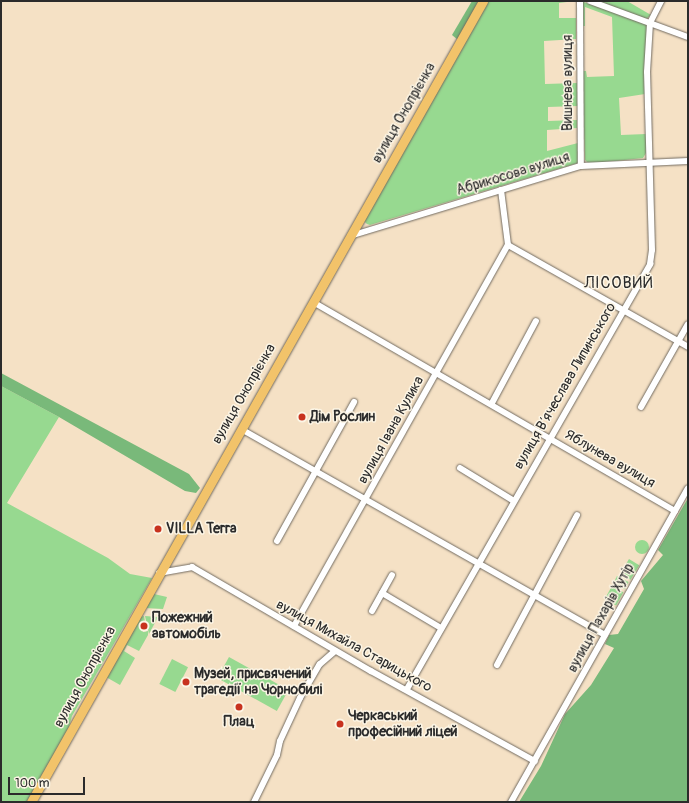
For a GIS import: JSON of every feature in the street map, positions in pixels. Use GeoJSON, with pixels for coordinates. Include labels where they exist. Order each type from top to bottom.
{"type":"FeatureCollection","features":[{"type":"Feature","properties":{"kind":"main road","name":"вулиця Онопрієнка"},"geometry":{"type":"LineString","coordinates":[[31,802],[483,1]]}},
{"type":"Feature","properties":{"kind":"street","name":"Вишнева вулиця"},"geometry":{"type":"LineString","coordinates":[[580,1],[582,166]]}},
{"type":"Feature","properties":{"kind":"street"},"geometry":{"type":"LineString","coordinates":[[590,1],[688,37]]}},
{"type":"Feature","properties":{"kind":"street","name":"вулиця Вʼячеслава Липинського"},"geometry":{"type":"LineString","coordinates":[[407,689],[477,564],[650,264],[652,250],[647,83],[650,23],[661,1]]}},
{"type":"Feature","properties":{"kind":"street","name":"Абрикосова вулиця"},"geometry":{"type":"LineString","coordinates":[[350,236],[582,166],[688,161]]}},
{"type":"Feature","properties":{"kind":"street"},"geometry":{"type":"LineString","coordinates":[[501,190],[508,245],[688,347]]}},
{"type":"Feature","properties":{"kind":"street","name":"вулиця Івана Кулика"},"geometry":{"type":"LineString","coordinates":[[294,626],[508,245]]}},
{"type":"Feature","properties":{"kind":"street","name":"Яблунева вулиця"},"geometry":{"type":"LineString","coordinates":[[313,302],[437,371],[675,511]]}},
{"type":"Feature","properties":{"kind":"street"},"geometry":{"type":"LineString","coordinates":[[492,403],[536,321]]}},
{"type":"Feature","properties":{"kind":"street"},"geometry":{"type":"LineString","coordinates":[[641,406],[688,324]]}},
{"type":"Feature","properties":{"kind":"street"},"geometry":{"type":"LineString","coordinates":[[277,541],[317,473],[354,402]]}},
{"type":"Feature","properties":{"kind":"street"},"geometry":{"type":"LineString","coordinates":[[240,430],[605,635]]}},
{"type":"Feature","properties":{"kind":"street"},"geometry":{"type":"LineString","coordinates":[[460,468],[514,501]]}},
{"type":"Feature","properties":{"kind":"street","name":"вулиця Пахарів Хутір"},"geometry":{"type":"LineString","coordinates":[[511,802],[688,488]]}},
{"type":"Feature","properties":{"kind":"street"},"geometry":{"type":"LineString","coordinates":[[497,665],[533,595],[578,515]]}},
{"type":"Feature","properties":{"kind":"street","name":"вулиця Михайла Старицького"},"geometry":{"type":"LineString","coordinates":[[159,573],[192,567],[335,651],[535,760]]}},
{"type":"Feature","properties":{"kind":"street"},"geometry":{"type":"LineString","coordinates":[[372,612],[392,575]]}},
{"type":"Feature","properties":{"kind":"street"},"geometry":{"type":"LineString","coordinates":[[382,594],[441,628]]}},
{"type":"Feature","properties":{"kind":"street"},"geometry":{"type":"LineString","coordinates":[[254,802],[277,755],[280,741],[300,698],[320,664],[335,651]]}},
{"type":"Feature","properties":{"kind":"green space"},"geometry":{"type":"Polygon","coordinates":[[[472,1],[479,1],[458,40],[452,35],[472,1]]]}},
{"type":"Feature","properties":{"kind":"green space"},"geometry":{"type":"Polygon","coordinates":[[[488,1],[575,1],[559,3],[559,18],[576,18],[576,39],[544,41],[545,84],[577,83],[578,106],[548,107],[548,121],[577,120],[577,128],[547,130],[547,151],[578,143],[578,163],[370,225],[367,224],[364,221],[488,1]]]}},
{"type":"Feature","properties":{"kind":"green space"},"geometry":{"type":"Polygon","coordinates":[[[581,1],[646,24],[648,28],[645,94],[619,98],[621,135],[646,134],[646,153],[643,158],[589,164],[585,160],[582,71],[586,71],[587,77],[614,76],[612,17],[585,7],[585,26],[582,26],[581,1]]]}},
{"type":"Feature","properties":{"kind":"green space"},"geometry":{"type":"Polygon","coordinates":[[[598,1],[627,1],[651,15],[646,19],[598,1]]]}},
{"type":"Feature","properties":{"kind":"green space"},"geometry":{"type":"Polygon","coordinates":[[[1,373],[189,474],[200,488],[196,493],[185,491],[59,417],[1,386],[1,373]]]}},
{"type":"Feature","properties":{"kind":"green space"},"geometry":{"type":"Polygon","coordinates":[[[1,386],[59,417],[7,503],[108,558],[130,574],[152,578],[72,716],[69,727],[27,802],[1,802],[1,386]]]}},
{"type":"Feature","properties":{"kind":"green space"},"geometry":{"type":"Polygon","coordinates":[[[688,498],[688,802],[519,802],[541,766],[565,714],[591,685],[614,648],[605,644],[609,635],[618,634],[644,589],[641,581],[663,555],[658,550],[688,498]]]}},
{"type":"Feature","properties":{"kind":"green space"},"geometry":{"type":"Polygon","coordinates":[[[639,540],[645,540],[649,544],[649,550],[645,554],[639,554],[635,550],[635,544],[639,540]]]}},
{"type":"Feature","properties":{"kind":"green space"},"geometry":{"type":"Polygon","coordinates":[[[629,559],[639,565],[631,580],[620,574],[629,559]]]}},
{"type":"Feature","properties":{"kind":"green space"},"geometry":{"type":"Polygon","coordinates":[[[617,576],[629,582],[625,589],[613,583],[617,576]]]}},
{"type":"Feature","properties":{"kind":"green space"},"geometry":{"type":"Polygon","coordinates":[[[612,586],[623,592],[616,605],[605,599],[612,586]]]}},
{"type":"Feature","properties":{"kind":"green space"},"geometry":{"type":"Polygon","coordinates":[[[154,594],[167,597],[163,609],[145,608],[154,594]]]}},
{"type":"Feature","properties":{"kind":"green space"},"geometry":{"type":"Polygon","coordinates":[[[144,616],[145,622],[142,623],[143,632],[148,631],[148,635],[139,651],[127,645],[124,651],[135,658],[120,685],[106,677],[140,617],[144,616]]]}},
{"type":"Feature","properties":{"kind":"green space"},"geometry":{"type":"Polygon","coordinates":[[[145,616],[158,617],[149,634],[145,616]]]}},
{"type":"Feature","properties":{"kind":"green space"},"geometry":{"type":"Polygon","coordinates":[[[229,657],[288,690],[277,711],[217,678],[229,657]]]}},
{"type":"Feature","properties":{"kind":"green space"},"geometry":{"type":"Polygon","coordinates":[[[172,659],[188,667],[175,692],[159,684],[172,659]]]}},
{"type":"Feature","properties":{"kind":"place","name":"Дім Рослин"},"geometry":{"type":"Point","coordinates":[302,417]}},
{"type":"Feature","properties":{"kind":"place","name":"VILLA Terra"},"geometry":{"type":"Point","coordinates":[158,529]}},
{"type":"Feature","properties":{"kind":"place","name":"Пожежний автомобіль"},"geometry":{"type":"Point","coordinates":[144,626]}},
{"type":"Feature","properties":{"kind":"place","name":"Музей, присвячений трагедії на Чорнобилі"},"geometry":{"type":"Point","coordinates":[186,682]}},
{"type":"Feature","properties":{"kind":"place","name":"Плац"},"geometry":{"type":"Point","coordinates":[239,707]}},
{"type":"Feature","properties":{"kind":"place","name":"Черкаський професійний ліцей"},"geometry":{"type":"Point","coordinates":[340,724]}},
{"type":"Feature","properties":{"kind":"district","name":"ЛІСОВИЙ"},"geometry":{"type":"Point","coordinates":[619,283]}}]}
